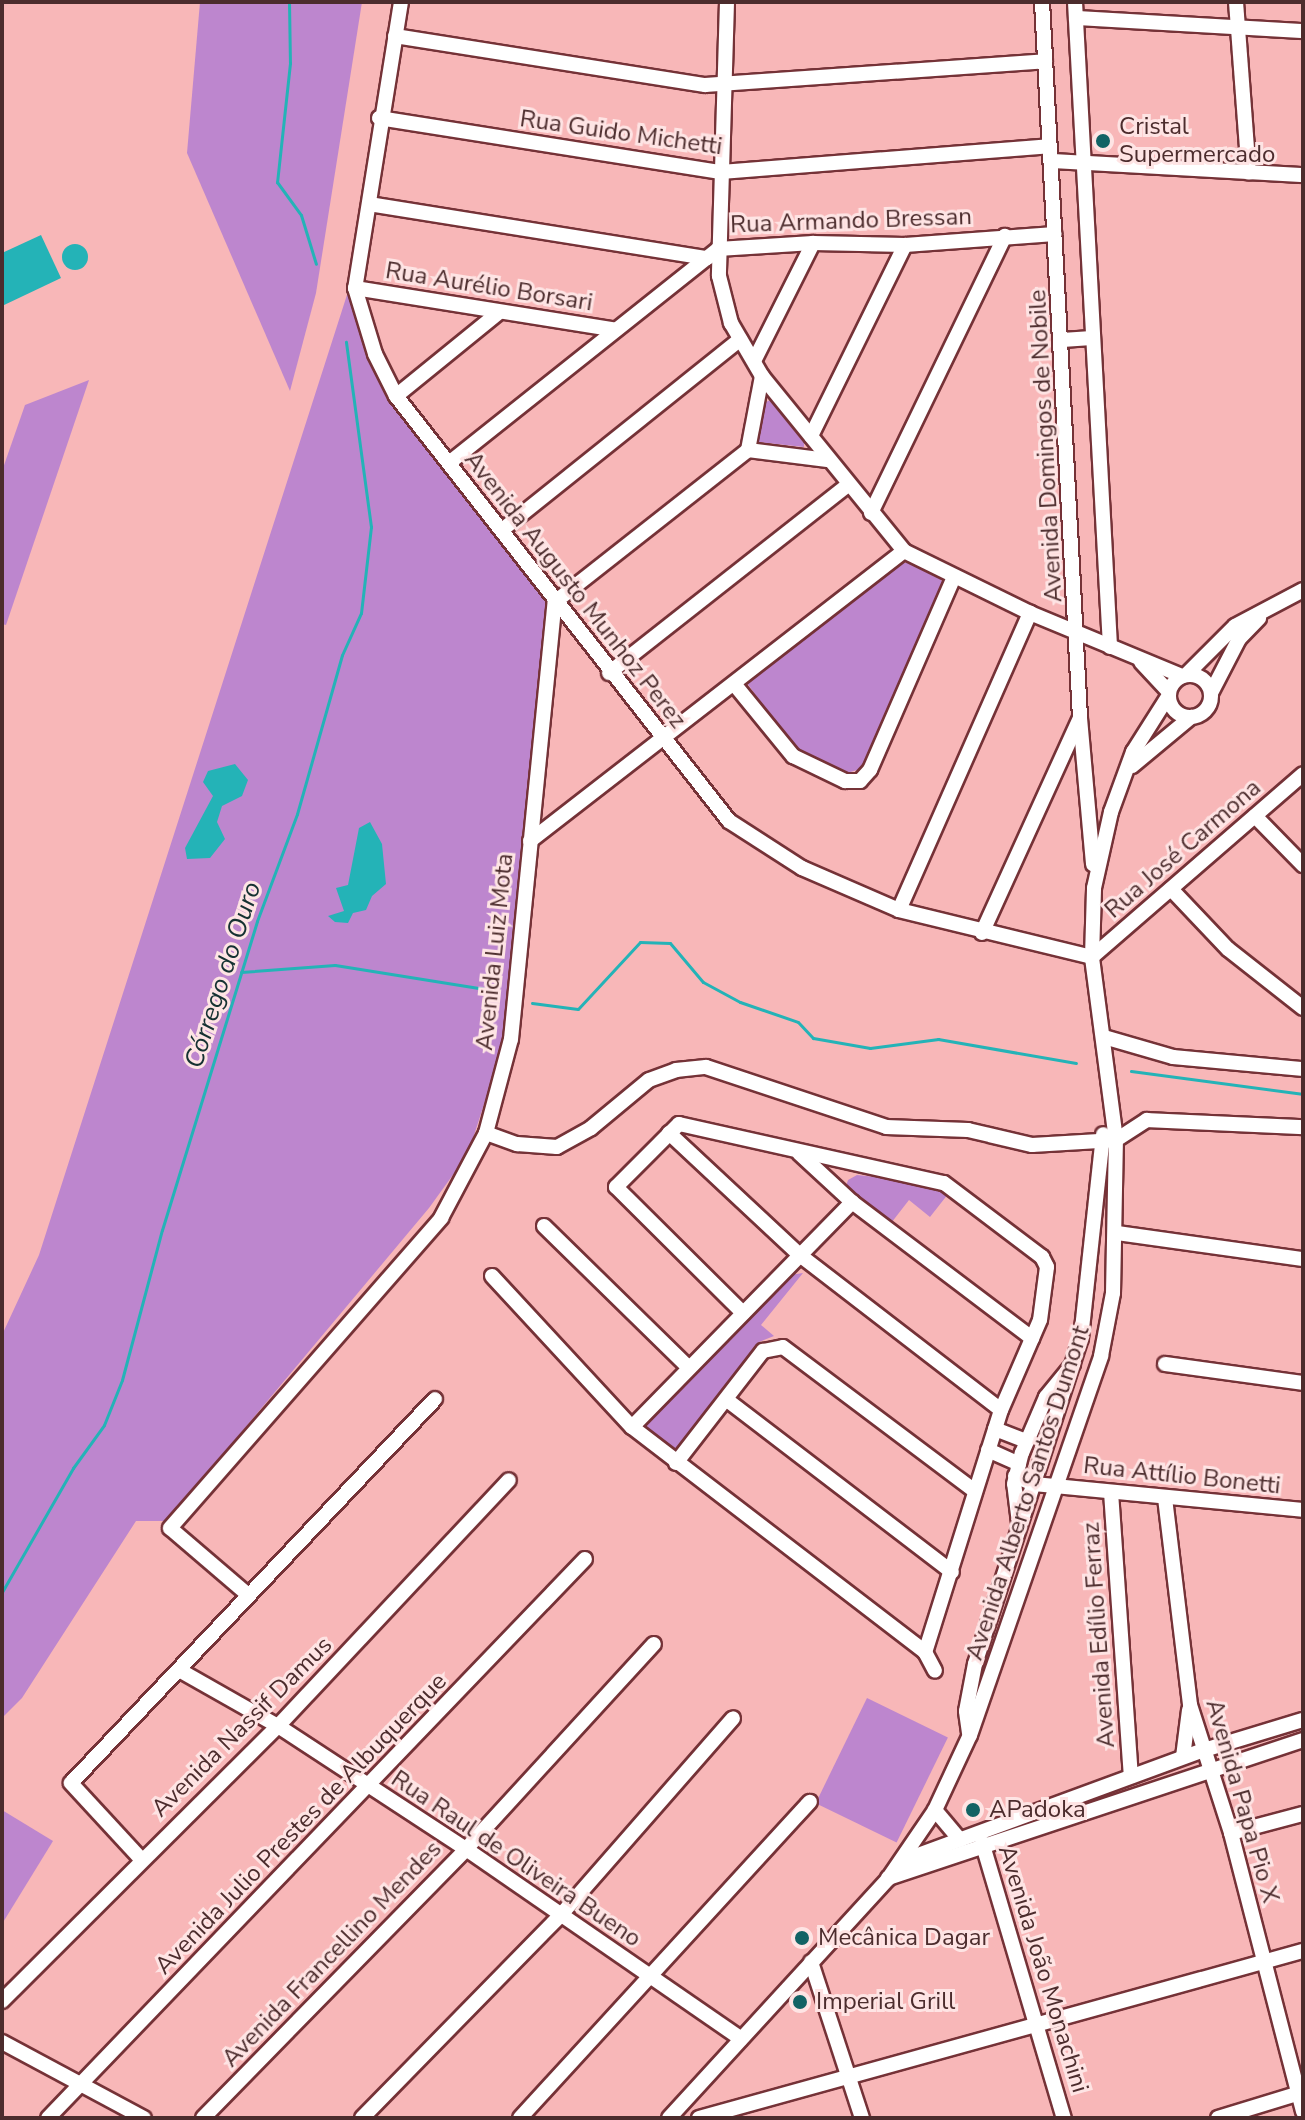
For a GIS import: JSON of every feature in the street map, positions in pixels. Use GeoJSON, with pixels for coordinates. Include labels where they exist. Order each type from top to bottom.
{"type":"FeatureCollection","features":[{"type":"Feature","properties":{"kind":"street","name":"Avenida Augusto Munhoz Perez"},"geometry":{"type":"LineString","coordinates":[[401,2],[379,118],[355,288],[375,354],[396,396],[609,673],[729,821],[762,847],[899,910],[982,933],[1092,957]]}},
{"type":"Feature","properties":{"kind":"street"},"geometry":{"type":"LineString","coordinates":[[727,2],[721,172],[713,254],[726,310],[762,376],[847,486],[904,551],[1030,613],[1138,659],[1184,676],[1200,677],[1211,693]]}},
{"type":"Feature","properties":{"kind":"street","name":"Avenida Domingos de Nobile"},"geometry":{"type":"LineString","coordinates":[[1042,2],[1078,633],[1080,718],[1094,888]]}},
{"type":"Feature","properties":{"kind":"street"},"geometry":{"type":"LineString","coordinates":[[1075,2],[1110,647]]}},
{"type":"Feature","properties":{"kind":"street"},"geometry":{"type":"LineString","coordinates":[[1236,2],[1249,173]]}},
{"type":"Feature","properties":{"kind":"street"},"geometry":{"type":"LineString","coordinates":[[1076,18],[1303,31]]}},
{"type":"Feature","properties":{"kind":"street"},"geometry":{"type":"LineString","coordinates":[[395,36],[724,85],[1045,61]]}},
{"type":"Feature","properties":{"kind":"street","name":"Rua Guido Michetti"},"geometry":{"type":"LineString","coordinates":[[379,118],[721,172],[1050,154],[1082,161],[1303,175]]}},
{"type":"Feature","properties":{"kind":"street","name":"Rua Armando Bressan"},"geometry":{"type":"LineString","coordinates":[[369,204],[713,254],[813,243],[905,245],[1055,234]]}},
{"type":"Feature","properties":{"kind":"street"},"geometry":{"type":"LineString","coordinates":[[871,513],[1005,236]]}},
{"type":"Feature","properties":{"kind":"street"},"geometry":{"type":"LineString","coordinates":[[755,359],[813,243]]}},
{"type":"Feature","properties":{"kind":"street"},"geometry":{"type":"LineString","coordinates":[[811,436],[905,245]]}},
{"type":"Feature","properties":{"kind":"street"},"geometry":{"type":"LineString","coordinates":[[449,463],[713,254]]}},
{"type":"Feature","properties":{"kind":"street","name":"Rua Aurélio Borsari"},"geometry":{"type":"LineString","coordinates":[[355,288],[616,330]]}},
{"type":"Feature","properties":{"kind":"street"},"geometry":{"type":"LineString","coordinates":[[396,396],[498,313]]}},
{"type":"Feature","properties":{"kind":"street"},"geometry":{"type":"LineString","coordinates":[[1062,340],[1092,338]]}},
{"type":"Feature","properties":{"kind":"street"},"geometry":{"type":"LineString","coordinates":[[502,530],[740,339]]}},
{"type":"Feature","properties":{"kind":"street"},"geometry":{"type":"LineString","coordinates":[[555,602],[748,450],[762,376]]}},
{"type":"Feature","properties":{"kind":"street"},"geometry":{"type":"LineString","coordinates":[[748,450],[827,460]]}},
{"type":"Feature","properties":{"kind":"street"},"geometry":{"type":"LineString","coordinates":[[609,673],[847,486]]}},
{"type":"Feature","properties":{"kind":"street"},"geometry":{"type":"LineString","coordinates":[[530,841],[663,741],[904,551]]}},
{"type":"Feature","properties":{"kind":"street"},"geometry":{"type":"LineString","coordinates":[[735,685],[793,756],[845,781],[860,781],[869,773],[954,577]]}},
{"type":"Feature","properties":{"kind":"street"},"geometry":{"type":"LineString","coordinates":[[1169,693],[1216,641],[1303,590]]}},
{"type":"Feature","properties":{"kind":"street","name":"Avenida Luiz Mota"},"geometry":{"type":"LineString","coordinates":[[247,1594],[170,1528],[441,1218],[486,1133],[511,1039],[555,602]]}},
{"type":"Feature","properties":{"kind":"street"},"geometry":{"type":"LineString","coordinates":[[1126,772],[1163,736],[1204,712],[1239,639],[1267,609]]}},
{"type":"Feature","properties":{"kind":"street"},"geometry":{"type":"LineString","coordinates":[[899,910],[1030,613]]}},
{"type":"Feature","properties":{"kind":"street"},"geometry":{"type":"LineString","coordinates":[[1138,659],[1169,693],[1173,708],[1191,717]]}},
{"type":"Feature","properties":{"kind":"street","name":"Avenida Alberto Santos Dumont"},"geometry":{"type":"LineString","coordinates":[[669,2118],[888,1879],[935,1810],[970,1735],[1101,1356],[1117,1233],[1116,1140],[1109,1119],[1104,1037],[1092,957],[1094,888],[1126,772],[1143,731],[1169,693]]}},
{"type":"Feature","properties":{"kind":"street"},"geometry":{"type":"LineString","coordinates":[[982,933],[1080,718]]}},
{"type":"Feature","properties":{"kind":"street","name":"Rua José Carmona"},"geometry":{"type":"LineString","coordinates":[[1092,957],[1303,774]]}},
{"type":"Feature","properties":{"kind":"street"},"geometry":{"type":"LineString","coordinates":[[1255,816],[1303,865]]}},
{"type":"Feature","properties":{"kind":"street"},"geometry":{"type":"LineString","coordinates":[[1171,889],[1228,949],[1303,1008]]}},
{"type":"Feature","properties":{"kind":"street"},"geometry":{"type":"LineString","coordinates":[[1104,1037],[1173,1057],[1303,1069]]}},
{"type":"Feature","properties":{"kind":"street"},"geometry":{"type":"LineString","coordinates":[[486,1133],[517,1144],[557,1147],[591,1128],[649,1080],[676,1070],[706,1067],[886,1127],[968,1130],[1032,1145],[1116,1140],[1147,1120],[1303,1127]]}},
{"type":"Feature","properties":{"kind":"street","name":"Avenida Alberto Santos Dumont"},"geometry":{"type":"LineString","coordinates":[[970,1735],[966,1711],[975,1664],[1076,1361],[1089,1298],[1100,1143],[1109,1119]]}},
{"type":"Feature","properties":{"kind":"street"},"geometry":{"type":"LineString","coordinates":[[743,1313],[616,1187],[679,1124],[944,1183],[1042,1257],[1047,1267],[1032,1338],[1001,1410],[925,1652]]}},
{"type":"Feature","properties":{"kind":"street"},"geometry":{"type":"LineString","coordinates":[[669,1133],[801,1256],[1001,1410]]}},
{"type":"Feature","properties":{"kind":"street"},"geometry":{"type":"LineString","coordinates":[[799,1152],[852,1202],[1032,1338]]}},
{"type":"Feature","properties":{"kind":"street"},"geometry":{"type":"LineString","coordinates":[[836,1187],[847,1162]]}},
{"type":"Feature","properties":{"kind":"street"},"geometry":{"type":"LineString","coordinates":[[632,1427],[852,1202]]}},
{"type":"Feature","properties":{"kind":"street"},"geometry":{"type":"LineString","coordinates":[[544,1226],[688,1367]]}},
{"type":"Feature","properties":{"kind":"street"},"geometry":{"type":"LineString","coordinates":[[1117,1233],[1303,1259]]}},
{"type":"Feature","properties":{"kind":"street"},"geometry":{"type":"LineString","coordinates":[[492,1276],[632,1427],[925,1652],[935,1671]]}},
{"type":"Feature","properties":{"kind":"street"},"geometry":{"type":"LineString","coordinates":[[676,1463],[763,1351],[783,1347],[975,1491]]}},
{"type":"Feature","properties":{"kind":"street"},"geometry":{"type":"LineString","coordinates":[[1020,1528],[1017,1470],[1040,1408],[1076,1361]]}},
{"type":"Feature","properties":{"kind":"street"},"geometry":{"type":"LineString","coordinates":[[1165,1364],[1303,1383]]}},
{"type":"Feature","properties":{"kind":"street"},"geometry":{"type":"LineString","coordinates":[[142,1860],[71,1783],[181,1671],[247,1594],[435,1399]]}},
{"type":"Feature","properties":{"kind":"street"},"geometry":{"type":"LineString","coordinates":[[727,1400],[952,1572]]}},
{"type":"Feature","properties":{"kind":"street"},"geometry":{"type":"LineString","coordinates":[[1040,1408],[1080,1420]]}},
{"type":"Feature","properties":{"kind":"street"},"geometry":{"type":"LineString","coordinates":[[995,1429],[1027,1441]]}},
{"type":"Feature","properties":{"kind":"street","name":"Rua Attílio Bonetti"},"geometry":{"type":"LineString","coordinates":[[988,1450],[1034,1484],[1303,1510]]}},
{"type":"Feature","properties":{"kind":"street","name":"Avenida Nassif Damus"},"geometry":{"type":"LineString","coordinates":[[2,2001],[278,1726],[509,1480]]}},
{"type":"Feature","properties":{"kind":"street","name":"Avenida Edílio Ferraz"},"geometry":{"type":"LineString","coordinates":[[1111,1492],[1131,1776]]}},
{"type":"Feature","properties":{"kind":"street","name":"Avenida Papa Pio X"},"geometry":{"type":"LineString","coordinates":[[1165,1498],[1190,1705],[1231,1833],[1303,2112]]}},
{"type":"Feature","properties":{"kind":"street","name":"Avenida Julio Prestes de Albuquerque"},"geometry":{"type":"LineString","coordinates":[[48,2118],[371,1787],[585,1559]]}},
{"type":"Feature","properties":{"kind":"street","name":"Avenida Francellino Mendes"},"geometry":{"type":"LineString","coordinates":[[203,2118],[466,1849],[654,1644]]}},
{"type":"Feature","properties":{"kind":"street","name":"Rua Raul de Oliveira Bueno"},"geometry":{"type":"LineString","coordinates":[[181,1671],[278,1726],[466,1849],[559,1917],[741,2039]]}},
{"type":"Feature","properties":{"kind":"street"},"geometry":{"type":"LineString","coordinates":[[1183,1757],[1190,1705]]}},
{"type":"Feature","properties":{"kind":"street"},"geometry":{"type":"LineString","coordinates":[[362,2118],[559,1917],[733,1718]]}},
{"type":"Feature","properties":{"kind":"street"},"geometry":{"type":"LineString","coordinates":[[901,1861],[1183,1757],[1303,1720]]}},
{"type":"Feature","properties":{"kind":"street"},"geometry":{"type":"LineString","coordinates":[[888,1879],[1303,1740]]}},
{"type":"Feature","properties":{"kind":"street"},"geometry":{"type":"LineString","coordinates":[[520,2118],[810,1802]]}},
{"type":"Feature","properties":{"kind":"street"},"geometry":{"type":"LineString","coordinates":[[935,1810],[960,1840]]}},
{"type":"Feature","properties":{"kind":"street"},"geometry":{"type":"LineString","coordinates":[[1231,1833],[1303,1814]]}},
{"type":"Feature","properties":{"kind":"street","name":"Avenida João Monachini"},"geometry":{"type":"LineString","coordinates":[[979,1834],[1040,2028],[1064,2118]]}},
{"type":"Feature","properties":{"kind":"street"},"geometry":{"type":"LineString","coordinates":[[699,2118],[1040,2028],[1303,1951]]}},
{"type":"Feature","properties":{"kind":"street"},"geometry":{"type":"LineString","coordinates":[[811,1962],[862,2118]]}},
{"type":"Feature","properties":{"kind":"street"},"geometry":{"type":"LineString","coordinates":[[2,2042],[144,2118]]}},
{"type":"Feature","properties":{"kind":"street"},"geometry":{"type":"LineString","coordinates":[[1218,2118],[1300,2093]]}},
{"type":"Feature","properties":{"kind":"shaded area"},"geometry":{"type":"Polygon","coordinates":[[[200,2],[362,2],[316,293],[290,391],[187,153],[200,2]]]}},
{"type":"Feature","properties":{"kind":"shaded area"},"geometry":{"type":"Polygon","coordinates":[[[354,273],[391,400],[554,602],[505,1039],[468,1154],[429,1208],[167,1521],[136,1521],[22,1698],[2,1718],[2,1335],[39,1255],[354,273]]]}},
{"type":"Feature","properties":{"kind":"shaded area"},"geometry":{"type":"Polygon","coordinates":[[[89,380],[6,625],[2,624],[2,471],[25,405],[89,380]]]}},
{"type":"Feature","properties":{"kind":"shaded area"},"geometry":{"type":"Polygon","coordinates":[[[770,400],[804,447],[758,442],[764,403],[770,400]]]}},
{"type":"Feature","properties":{"kind":"shaded area"},"geometry":{"type":"Polygon","coordinates":[[[900,563],[912,563],[938,575],[945,586],[864,768],[847,773],[793,748],[747,683],[900,563]]]}},
{"type":"Feature","properties":{"kind":"shaded area"},"geometry":{"type":"Polygon","coordinates":[[[857,1175],[942,1184],[952,1189],[930,1217],[909,1200],[888,1227],[845,1189],[848,1180],[857,1175]]]}},
{"type":"Feature","properties":{"kind":"shaded area"},"geometry":{"type":"Polygon","coordinates":[[[803,1273],[761,1325],[774,1336],[759,1342],[677,1451],[645,1433],[647,1420],[790,1275],[803,1273]]]}},
{"type":"Feature","properties":{"kind":"shaded area"},"geometry":{"type":"Polygon","coordinates":[[[867,1698],[948,1737],[897,1843],[816,1803],[867,1698]]]}},
{"type":"Feature","properties":{"kind":"shaded area"},"geometry":{"type":"Polygon","coordinates":[[[2,1810],[53,1841],[2,1924],[2,1810]]]}},
{"type":"Feature","properties":{"kind":"water"},"geometry":{"type":"Polygon","coordinates":[[[41,235],[61,278],[2,306],[2,253],[41,235]]]}},
{"type":"Feature","properties":{"kind":"water"},"geometry":{"type":"Polygon","coordinates":[[[75,244],[84,248],[88,257],[84,266],[75,270],[66,266],[62,257],[66,248],[75,244]]]}},
{"type":"Feature","properties":{"kind":"water"},"geometry":{"type":"Polygon","coordinates":[[[235,764],[248,780],[242,796],[222,806],[217,822],[225,839],[210,858],[187,859],[185,848],[213,796],[203,782],[208,771],[235,764]]]}},
{"type":"Feature","properties":{"kind":"water"},"geometry":{"type":"Polygon","coordinates":[[[370,822],[382,844],[386,884],[372,896],[366,910],[353,913],[348,923],[335,922],[328,916],[344,911],[336,888],[348,885],[359,828],[370,822]]]}},
{"type":"Feature","properties":{"kind":"waterway"},"geometry":{"type":"LineString","coordinates":[[289,2],[290,63],[277,182],[301,215],[316,264]]}},
{"type":"Feature","properties":{"kind":"waterway","name":"Córrego do Ouro"},"geometry":{"type":"LineString","coordinates":[[2,1592],[73,1468],[104,1425],[122,1380],[162,1230],[257,921],[297,814],[342,655],[361,613],[371,527],[346,342]]}},
{"type":"Feature","properties":{"kind":"waterway"},"geometry":{"type":"LineString","coordinates":[[532,1003],[578,1009],[640,942],[670,943],[703,982],[740,1002],[798,1022],[813,1038],[870,1048],[938,1039],[1076,1063]]}},
{"type":"Feature","properties":{"kind":"waterway"},"geometry":{"type":"LineString","coordinates":[[241,972],[335,965],[491,990]]}},
{"type":"Feature","properties":{"kind":"waterway"},"geometry":{"type":"LineString","coordinates":[[1131,1071],[1303,1094]]}},
{"type":"Feature","properties":{"kind":"place","name":"Cristal Supermercado"},"geometry":{"type":"Point","coordinates":[1103,141]}},
{"type":"Feature","properties":{"kind":"place","name":"APadoka"},"geometry":{"type":"Point","coordinates":[973,1810]}},
{"type":"Feature","properties":{"kind":"place","name":"Mecânica Dagar"},"geometry":{"type":"Point","coordinates":[802,1938]}},
{"type":"Feature","properties":{"kind":"place","name":"Imperial Grill"},"geometry":{"type":"Point","coordinates":[800,2002]}}]}
